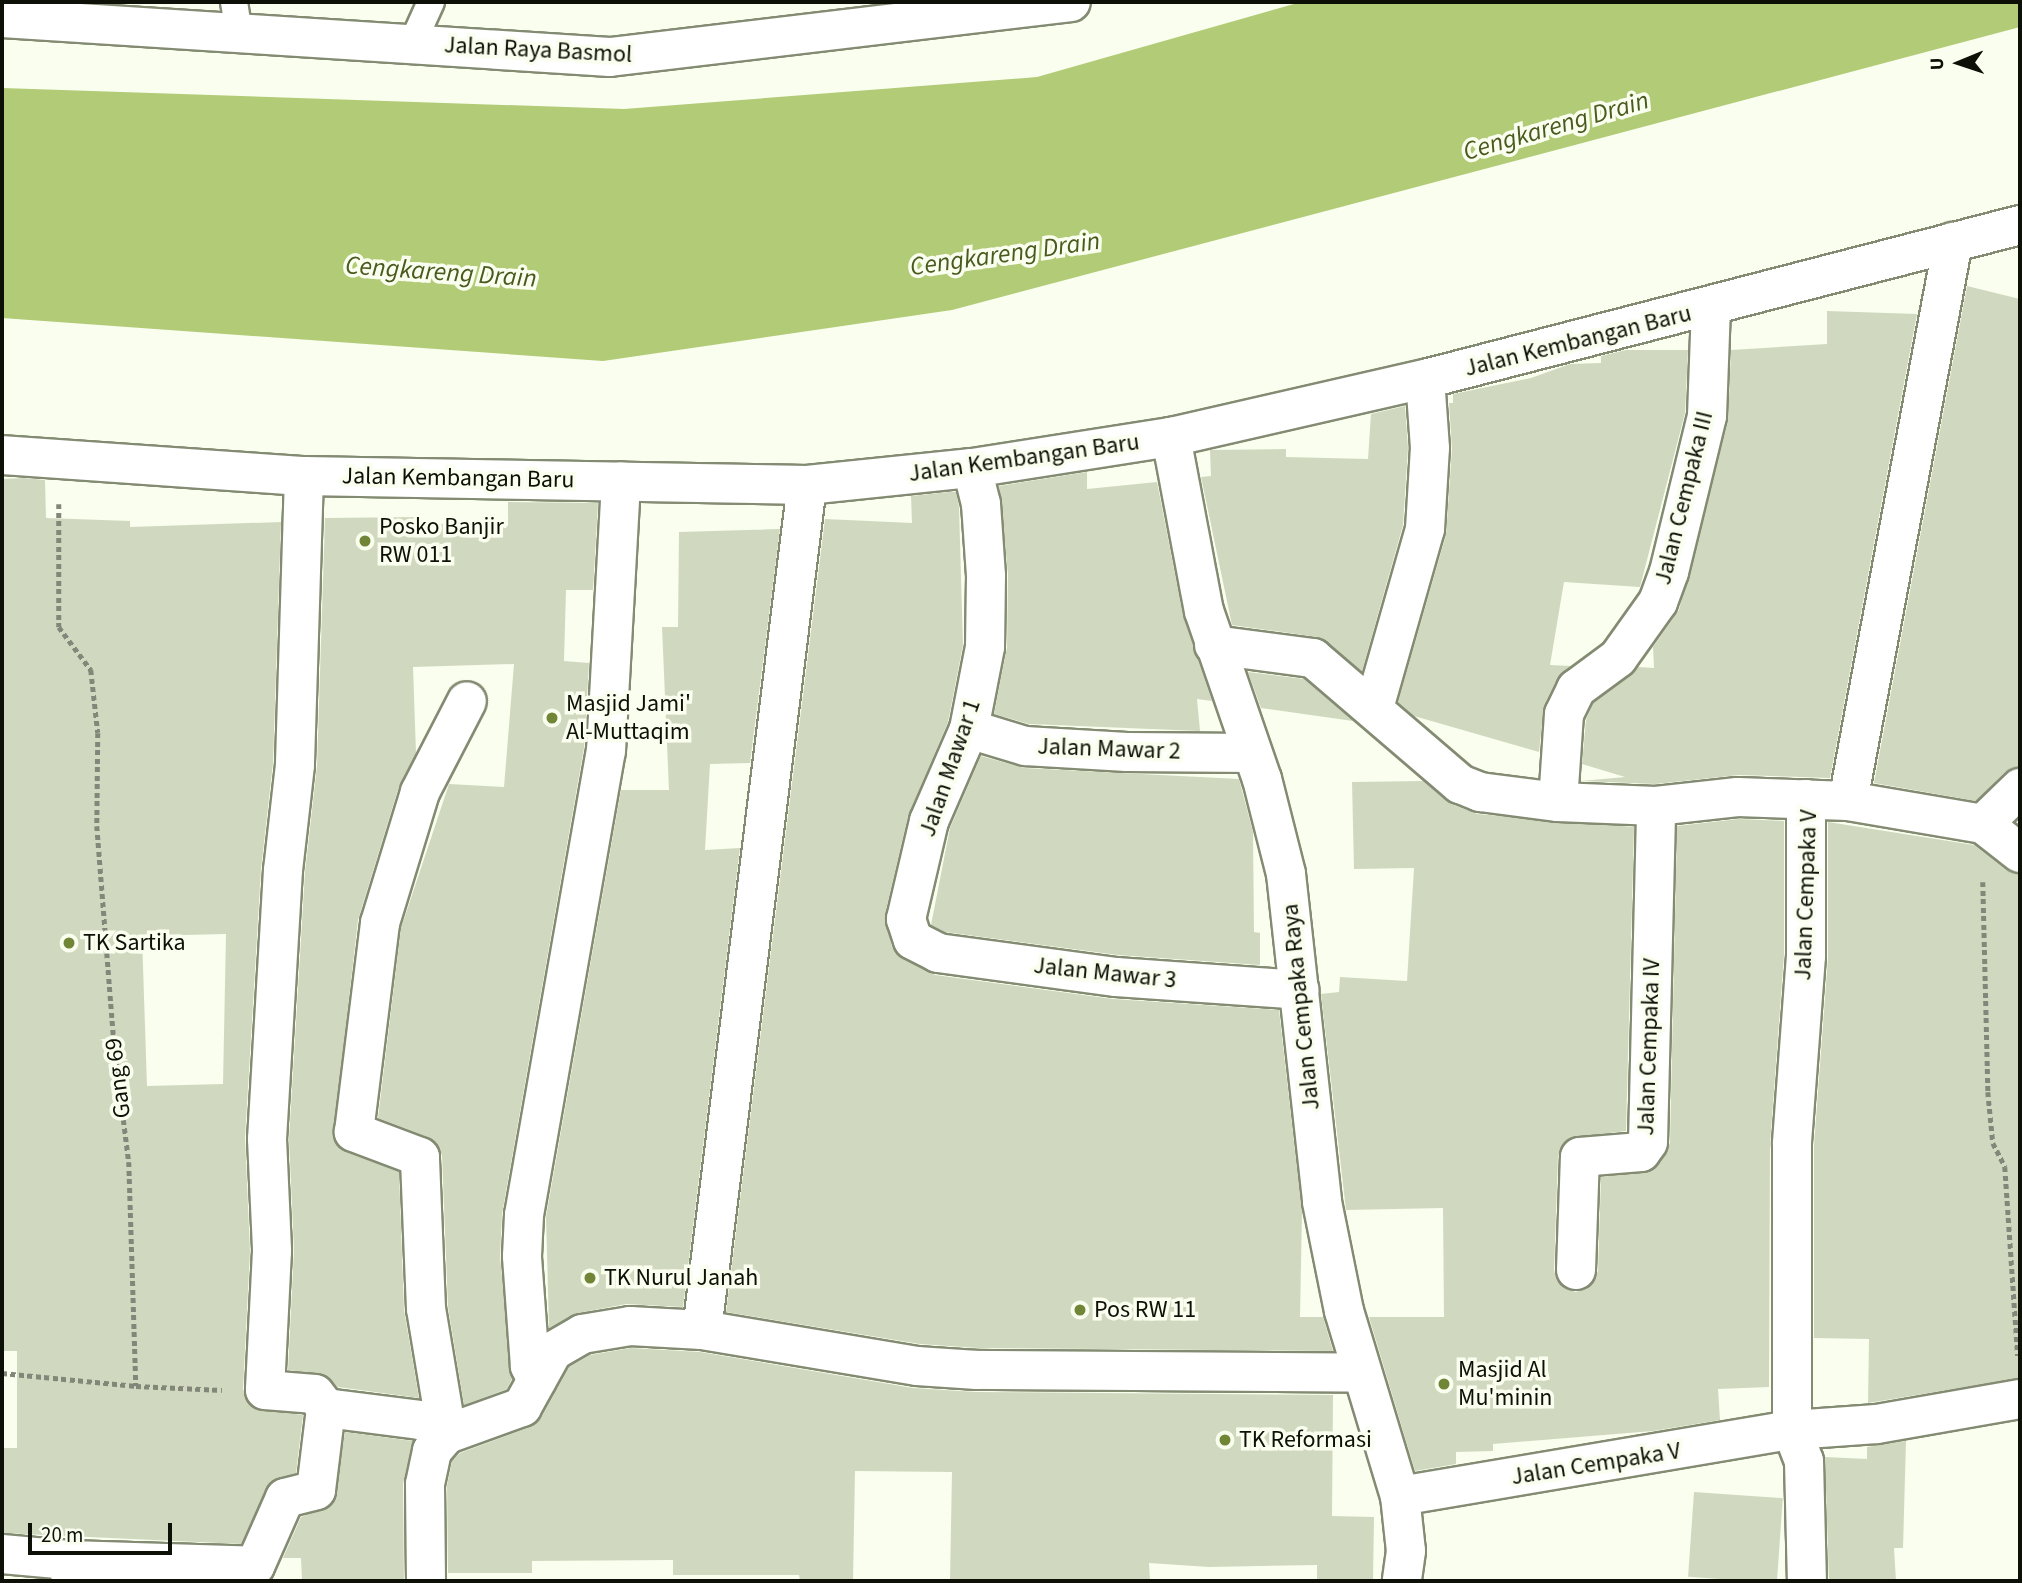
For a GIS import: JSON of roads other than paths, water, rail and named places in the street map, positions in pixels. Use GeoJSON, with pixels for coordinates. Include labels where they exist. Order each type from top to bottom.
{"type":"FeatureCollection","features":[{"type":"Feature","properties":{"kind":"street","name":"Jalan Raya Basmol"},"geometry":{"type":"LineString","coordinates":[[15,13],[237,18],[412,44],[610,57],[905,13],[1071,2]]}},
{"type":"Feature","properties":{"kind":"street","name":"Jalan Kembangan Baru"},"geometry":{"type":"LineString","coordinates":[[2,455],[58,471],[807,485],[972,468],[1171,437],[1425,379],[1711,308],[2020,225]]}},
{"type":"Feature","properties":{"kind":"street","name":"Jalan Cempaka V"},"geometry":{"type":"LineString","coordinates":[[1807,1581],[1796,1440],[1791,1144],[1806,956],[1806,799],[1848,801],[1953,242]]}},
{"type":"Feature","properties":{"kind":"street","name":"Jalan Cempaka III"},"geometry":{"type":"LineString","coordinates":[[1558,802],[1564,714],[1576,689],[1618,658],[1658,602],[1668,572],[1707,416],[1711,308]]}},
{"type":"Feature","properties":{"kind":"street"},"geometry":{"type":"LineString","coordinates":[[1374,708],[1424,529],[1430,448],[1425,379]]}},
{"type":"Feature","properties":{"kind":"street","name":"Jalan Cempaka Raya"},"geometry":{"type":"LineString","coordinates":[[1171,437],[1214,645],[1252,753],[1286,874],[1322,1202],[1361,1373],[1401,1496],[1406,1551],[1402,1581]]}},
{"type":"Feature","properties":{"kind":"street","name":"Jalan Mawar 1"},"geometry":{"type":"LineString","coordinates":[[914,940],[906,919],[929,821],[969,729],[985,647],[986,576],[981,505],[972,468]]}},
{"type":"Feature","properties":{"kind":"street"},"geometry":{"type":"LineString","coordinates":[[304,476],[295,765],[283,870],[267,1139],[272,1251],[265,1390],[315,1394],[326,1408],[421,1420],[447,1434]]}},
{"type":"Feature","properties":{"kind":"street"},"geometry":{"type":"LineString","coordinates":[[537,1380],[530,1366],[522,1256],[524,1215],[606,751],[621,481]]}},
{"type":"Feature","properties":{"kind":"street"},"geometry":{"type":"LineString","coordinates":[[702,1330],[807,485]]}},
{"type":"Feature","properties":{"kind":"street"},"geometry":{"type":"LineString","coordinates":[[1214,645],[1313,658],[1460,784],[1480,792],[1558,802],[1656,806],[1738,797],[1806,799]]}},
{"type":"Feature","properties":{"kind":"street"},"geometry":{"type":"LineString","coordinates":[[447,1434],[426,1309],[420,1157],[354,1132],[380,923],[420,792],[467,701]]}},
{"type":"Feature","properties":{"kind":"street","name":"Jalan Mawar 2"},"geometry":{"type":"LineString","coordinates":[[969,729],[1025,746],[1252,753]]}},
{"type":"Feature","properties":{"kind":"street"},"geometry":{"type":"LineString","coordinates":[[1983,824],[2020,788]]}},
{"type":"Feature","properties":{"kind":"street"},"geometry":{"type":"LineString","coordinates":[[1848,801],[1983,824],[2020,853]]}},
{"type":"Feature","properties":{"kind":"street","name":"Jalan Cempaka IV"},"geometry":{"type":"LineString","coordinates":[[1576,1270],[1580,1157],[1641,1152],[1648,1142],[1656,806]]}},
{"type":"Feature","properties":{"kind":"street","name":"Jalan Mawar 3"},"geometry":{"type":"LineString","coordinates":[[914,940],[939,953],[1116,977],[1300,990]]}},
{"type":"Feature","properties":{"kind":"street"},"geometry":{"type":"LineString","coordinates":[[426,1581],[425,1484],[432,1451],[447,1434],[522,1407],[553,1351],[583,1334],[630,1326],[702,1330],[917,1366],[977,1370],[1361,1373]]}},
{"type":"Feature","properties":{"kind":"street","name":"Jalan Cempaka V"},"geometry":{"type":"LineString","coordinates":[[1401,1496],[1796,1440],[1877,1424],[2019,1382]]}},
{"type":"Feature","properties":{"kind":"street"},"geometry":{"type":"LineString","coordinates":[[2,1555],[70,1571],[255,1566],[285,1498],[316,1490],[326,1408]]}},
{"type":"Feature","properties":{"kind":"lane"},"geometry":{"type":"LineString","coordinates":[[412,44],[431,2]]}},
{"type":"Feature","properties":{"kind":"water","name":"Cengkareng Drain"},"geometry":{"type":"Polygon","coordinates":[[[1301,2],[2020,2],[2020,27],[952,310],[603,361],[2,318],[2,88],[624,109],[1037,77],[1301,2]]]}},
{"type":"Feature","properties":{"kind":"place","name":"Posko Banjir RW 011"},"geometry":{"type":"Point","coordinates":[365,541]}},
{"type":"Feature","properties":{"kind":"place","name":"Masjid Jami' Al-Muttaqim"},"geometry":{"type":"Point","coordinates":[552,718]}},
{"type":"Feature","properties":{"kind":"place","name":"TK Sartika"},"geometry":{"type":"Point","coordinates":[69,943]}},
{"type":"Feature","properties":{"kind":"place","name":"TK Nurul Janah"},"geometry":{"type":"Point","coordinates":[590,1278]}},
{"type":"Feature","properties":{"kind":"place","name":"Pos RW 11"},"geometry":{"type":"Point","coordinates":[1080,1310]}},
{"type":"Feature","properties":{"kind":"place","name":"Masjid Al Mu'minin"},"geometry":{"type":"Point","coordinates":[1444,1384]}},
{"type":"Feature","properties":{"kind":"place","name":"TK Reformasi"},"geometry":{"type":"Point","coordinates":[1225,1440]}}]}
